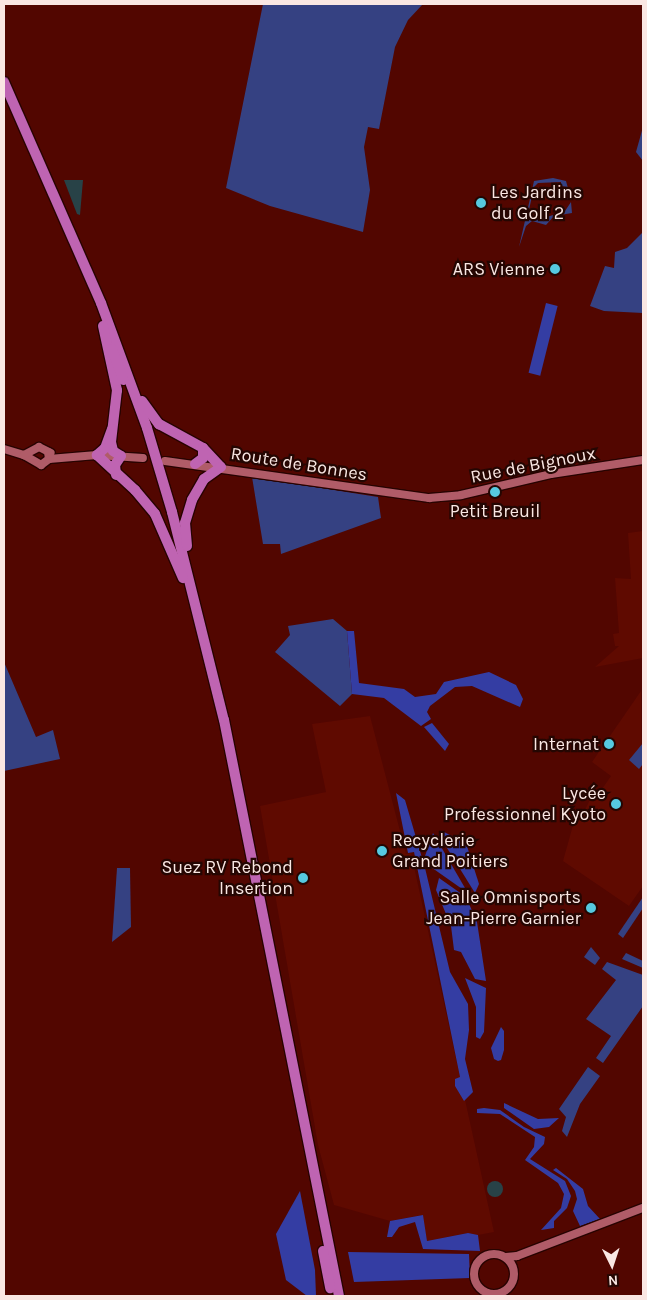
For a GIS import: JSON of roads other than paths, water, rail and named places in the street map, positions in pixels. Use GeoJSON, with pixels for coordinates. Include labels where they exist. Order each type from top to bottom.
{"type":"FeatureCollection","features":[{"type":"Feature","properties":{"kind":"highway"},"geometry":{"type":"LineString","coordinates":[[4,82],[72,233],[124,363],[159,466],[231,755],[339,1296]]}},
{"type":"Feature","properties":{"kind":"highway"},"geometry":{"type":"LineString","coordinates":[[4,97],[103,326],[153,469],[186,576],[227,766],[332,1296]]}},
{"type":"Feature","properties":{"kind":"highway"},"geometry":{"type":"LineString","coordinates":[[103,326],[117,390],[112,429],[112,448],[122,456],[115,465],[116,475]]}},
{"type":"Feature","properties":{"kind":"highway"},"geometry":{"type":"LineString","coordinates":[[124,363],[152,416],[167,430],[203,448],[221,467],[204,479],[192,500],[185,522],[186,576]]}},
{"type":"Feature","properties":{"kind":"highway"},"geometry":{"type":"LineString","coordinates":[[112,429],[105,448],[97,455],[116,475],[135,490],[155,514],[186,576]]}},
{"type":"Feature","properties":{"kind":"highway"},"geometry":{"type":"LineString","coordinates":[[203,448],[203,458],[197,465],[204,479]]}},
{"type":"Feature","properties":{"kind":"highway"},"geometry":{"type":"LineString","coordinates":[[328,1280],[328,1296]]}},
{"type":"Feature","properties":{"kind":"street"},"geometry":{"type":"LineString","coordinates":[[24,454],[40,447],[51,456],[97,455],[143,458]]}},
{"type":"Feature","properties":{"kind":"street"},"geometry":{"type":"LineString","coordinates":[[4,449],[24,454],[41,465],[51,456]]}},
{"type":"Feature","properties":{"kind":"street"},"geometry":{"type":"LineString","coordinates":[[32,460],[34,450]]}},
{"type":"Feature","properties":{"kind":"street","name":"Rue de Bignoux"},"geometry":{"type":"LineString","coordinates":[[429,498],[461,495],[551,474],[643,460]]}},
{"type":"Feature","properties":{"kind":"street","name":"Route de Bonnes"},"geometry":{"type":"LineString","coordinates":[[165,461],[221,467],[429,498]]}},
{"type":"Feature","properties":{"kind":"street"},"geometry":{"type":"LineString","coordinates":[[479,1296],[479,1286],[475,1275],[478,1262],[496,1254],[506,1257],[524,1254],[643,1208]]}},
{"type":"Feature","properties":{"kind":"street"},"geometry":{"type":"LineString","coordinates":[[479,1286],[488,1295],[506,1289],[513,1280],[514,1270],[524,1254]]}},
{"type":"Feature","properties":{"kind":"street"},"geometry":{"type":"LineString","coordinates":[[506,1257],[514,1270]]}},
{"type":"Feature","properties":{"kind":"place","name":"Les Jardins du Golf 2"},"geometry":{"type":"Point","coordinates":[481,203]}},
{"type":"Feature","properties":{"kind":"place","name":"ARS Vienne"},"geometry":{"type":"Point","coordinates":[555,269]}},
{"type":"Feature","properties":{"kind":"place","name":"Petit Breuil"},"geometry":{"type":"Point","coordinates":[495,492]}},
{"type":"Feature","properties":{"kind":"place","name":"Internat"},"geometry":{"type":"Point","coordinates":[609,744]}},
{"type":"Feature","properties":{"kind":"place","name":"Lycée Professionnel Kyoto"},"geometry":{"type":"Point","coordinates":[616,804]}},
{"type":"Feature","properties":{"kind":"place","name":"Recyclerie Grand Poitiers"},"geometry":{"type":"Point","coordinates":[382,851]}},
{"type":"Feature","properties":{"kind":"place","name":"Suez RV Rebond Insertion"},"geometry":{"type":"Point","coordinates":[303,878]}},
{"type":"Feature","properties":{"kind":"place","name":"Salle Omnisports Jean-Pierre Garnier"},"geometry":{"type":"Point","coordinates":[591,908]}}]}
